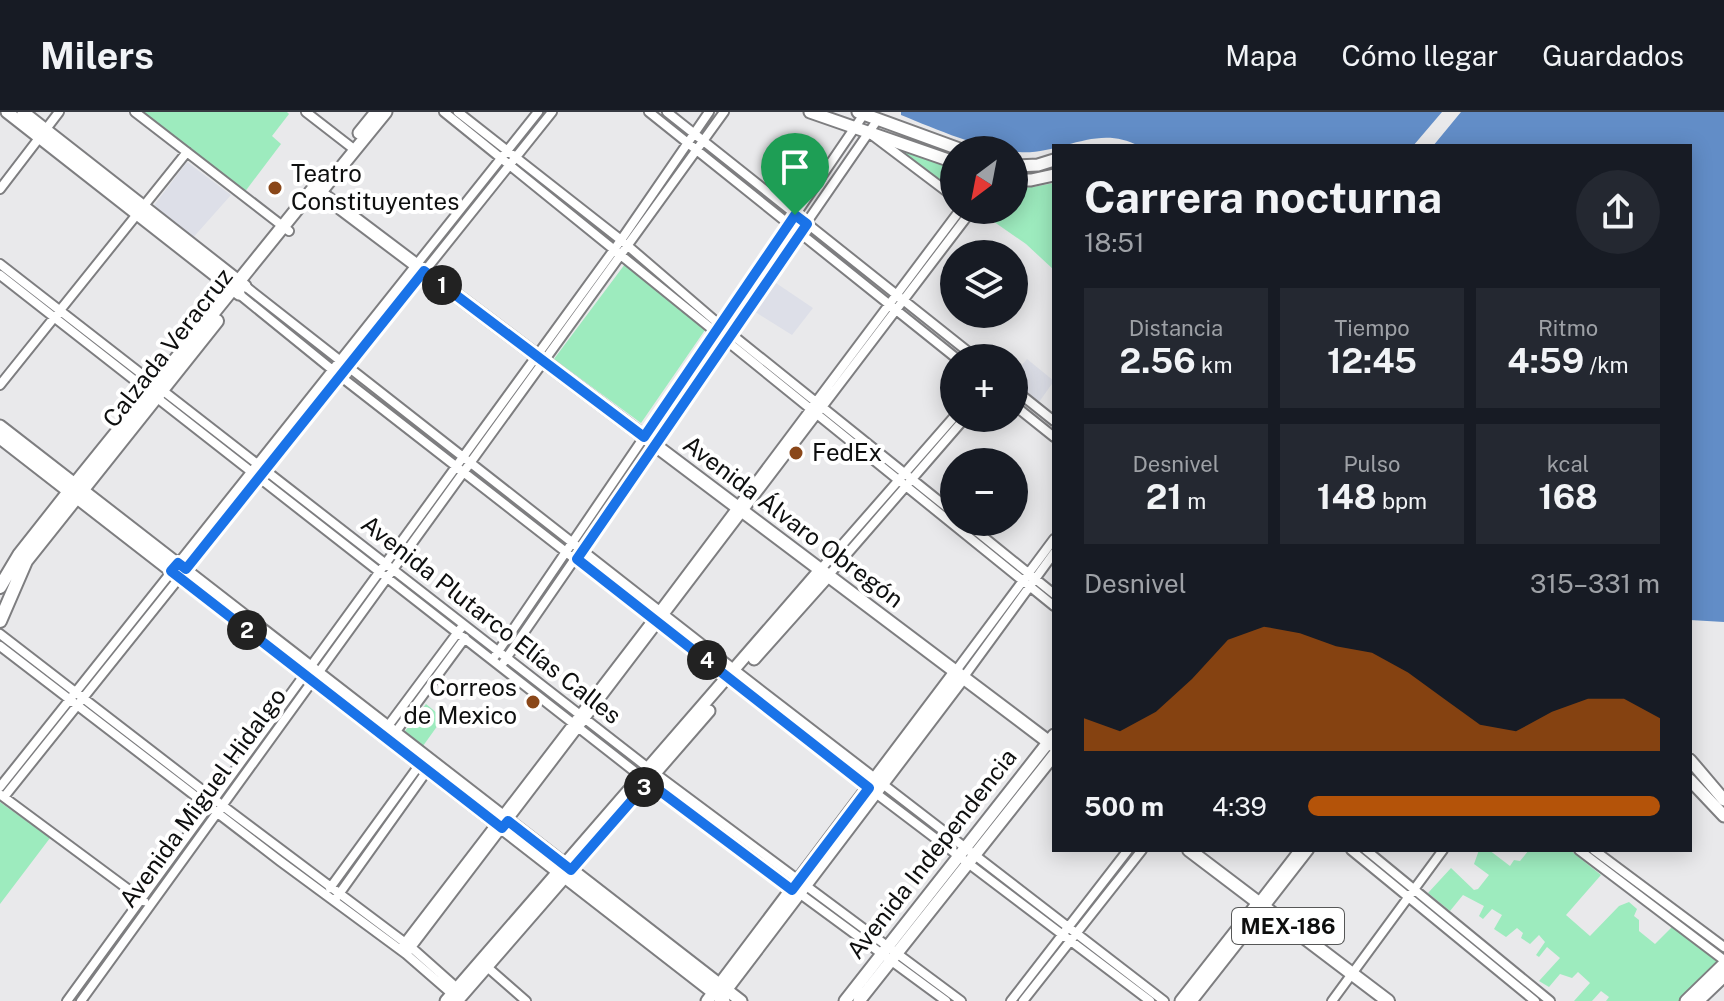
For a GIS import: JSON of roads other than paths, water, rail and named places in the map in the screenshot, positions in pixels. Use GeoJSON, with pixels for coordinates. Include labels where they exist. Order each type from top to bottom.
{"type":"FeatureCollection","features":[{"type":"Feature","properties":{"kind":"main road"},"geometry":{"type":"LineString","coordinates":[[7,112],[42,134],[239,287]]}},
{"type":"Feature","properties":{"kind":"main road"},"geometry":{"type":"LineString","coordinates":[[23,112],[42,134]]}},
{"type":"Feature","properties":{"kind":"main road","name":"Calzada Veracruz"},"geometry":{"type":"LineString","coordinates":[[352,148],[376,112]]}},
{"type":"Feature","properties":{"kind":"main road","name":"Calzada Veracruz"},"geometry":{"type":"LineString","coordinates":[[0,587],[13,564],[76,491],[317,190],[386,112]]}},
{"type":"Feature","properties":{"kind":"main road"},"geometry":{"type":"LineString","coordinates":[[810,112],[940,157]]}},
{"type":"Feature","properties":{"kind":"main road"},"geometry":{"type":"LineString","coordinates":[[861,113],[940,142]]}},
{"type":"Feature","properties":{"kind":"main road"},"geometry":{"type":"LineString","coordinates":[[1028,165],[1052,161]]}},
{"type":"Feature","properties":{"kind":"main road"},"geometry":{"type":"LineString","coordinates":[[1028,180],[1052,175]]}},
{"type":"Feature","properties":{"kind":"main road","name":"Avenida Álvaro Obregón"},"geometry":{"type":"LineString","coordinates":[[317,190],[959,675],[1052,741]]}},
{"type":"Feature","properties":{"kind":"main road"},"geometry":{"type":"LineString","coordinates":[[0,426],[76,491]]}},
{"type":"Feature","properties":{"kind":"main road"},"geometry":{"type":"LineString","coordinates":[[0,438],[76,491],[179,570],[718,995],[741,1001]]}},
{"type":"Feature","properties":{"kind":"main road","name":"Calzada Veracruz"},"geometry":{"type":"LineString","coordinates":[[0,621],[26,561],[76,491]]}},
{"type":"Feature","properties":{"kind":"main road"},"geometry":{"type":"LineString","coordinates":[[0,579],[13,564]]}},
{"type":"Feature","properties":{"kind":"main road"},"geometry":{"type":"LineString","coordinates":[[453,996],[824,573]]}},
{"type":"Feature","properties":{"kind":"main road"},"geometry":{"type":"LineString","coordinates":[[718,995],[959,675]]}},
{"type":"Feature","properties":{"kind":"main road","name":"Avenida Independencia"},"geometry":{"type":"LineString","coordinates":[[845,1001],[888,953],[1036,766],[1052,741]]}},
{"type":"Feature","properties":{"kind":"main road","name":"Avenida Independencia"},"geometry":{"type":"LineString","coordinates":[[1036,766],[1052,756]]}},
{"type":"Feature","properties":{"kind":"main road"},"geometry":{"type":"LineString","coordinates":[[1692,762],[1724,800]]}},
{"type":"Feature","properties":{"kind":"main road"},"geometry":{"type":"LineString","coordinates":[[1692,782],[1724,816]]}},
{"type":"Feature","properties":{"kind":"main road","name":"MEX-186"},"geometry":{"type":"LineString","coordinates":[[1192,852],[1388,1001]]}},
{"type":"Feature","properties":{"kind":"main road"},"geometry":{"type":"LineString","coordinates":[[453,996],[486,966],[564,871]]}},
{"type":"Feature","properties":{"kind":"main road"},"geometry":{"type":"LineString","coordinates":[[1181,1001],[1261,905]]}},
{"type":"Feature","properties":{"kind":"main road"},"geometry":{"type":"LineString","coordinates":[[1191,1001],[1261,905]]}},
{"type":"Feature","properties":{"kind":"main road","name":"Avenida Independencia"},"geometry":{"type":"LineString","coordinates":[[859,1001],[888,953]]}},
{"type":"Feature","properties":{"kind":"main road"},"geometry":{"type":"LineString","coordinates":[[1686,1001],[1724,962]]}},
{"type":"Feature","properties":{"kind":"main road"},"geometry":{"type":"LineString","coordinates":[[1698,1001],[1724,976]]}},
{"type":"Feature","properties":{"kind":"street"},"geometry":{"type":"LineString","coordinates":[[0,189],[59,112]]}},
{"type":"Feature","properties":{"kind":"street"},"geometry":{"type":"LineString","coordinates":[[135,112],[286,229]]}},
{"type":"Feature","properties":{"kind":"street"},"geometry":{"type":"LineString","coordinates":[[306,112],[352,148]]}},
{"type":"Feature","properties":{"kind":"street"},"geometry":{"type":"LineString","coordinates":[[444,112],[621,247]]}},
{"type":"Feature","properties":{"kind":"street"},"geometry":{"type":"LineString","coordinates":[[458,112],[516,156],[718,328],[1029,580],[1052,593]]}},
{"type":"Feature","properties":{"kind":"street"},"geometry":{"type":"LineString","coordinates":[[146,902],[2,796],[179,570],[340,376],[538,112]]}},
{"type":"Feature","properties":{"kind":"street"},"geometry":{"type":"LineString","coordinates":[[260,472],[339,361],[510,165],[552,112]]}},
{"type":"Feature","properties":{"kind":"street"},"geometry":{"type":"LineString","coordinates":[[649,112],[940,345]]}},
{"type":"Feature","properties":{"kind":"street"},"geometry":{"type":"LineString","coordinates":[[667,112],[958,344]]}},
{"type":"Feature","properties":{"kind":"street","name":"Avenida Miguel Hidalgo"},"geometry":{"type":"LineString","coordinates":[[621,247],[709,112]]}},
{"type":"Feature","properties":{"kind":"street","name":"Avenida Miguel Hidalgo"},"geometry":{"type":"LineString","coordinates":[[67,1001],[146,902],[311,673],[386,562],[420,524],[621,247],[724,112]]}},
{"type":"Feature","properties":{"kind":"street"},"geometry":{"type":"LineString","coordinates":[[504,663],[580,554],[718,328],[854,128],[861,113]]}},
{"type":"Feature","properties":{"kind":"street"},"geometry":{"type":"LineString","coordinates":[[492,660],[569,546],[729,337],[878,119]]}},
{"type":"Feature","properties":{"kind":"street"},"geometry":{"type":"LineString","coordinates":[[870,133],[940,187]]}},
{"type":"Feature","properties":{"kind":"street"},"geometry":{"type":"LineString","coordinates":[[0,385],[187,152]]}},
{"type":"Feature","properties":{"kind":"street"},"geometry":{"type":"LineString","coordinates":[[900,298],[950,224]]}},
{"type":"Feature","properties":{"kind":"street"},"geometry":{"type":"LineString","coordinates":[[406,948],[892,307],[961,224]]}},
{"type":"Feature","properties":{"kind":"street"},"geometry":{"type":"LineString","coordinates":[[836,262],[843,252]]}},
{"type":"Feature","properties":{"kind":"street","name":"Avenida Plutarco Elías Calles"},"geometry":{"type":"LineString","coordinates":[[0,264],[57,314],[156,392],[260,472],[386,562],[492,660],[504,663],[582,717],[649,775]]}},
{"type":"Feature","properties":{"kind":"street","name":"Avenida Plutarco Elías Calles"},"geometry":{"type":"LineString","coordinates":[[0,275],[57,314]]}},
{"type":"Feature","properties":{"kind":"street"},"geometry":{"type":"LineString","coordinates":[[239,287],[347,367],[464,465]]}},
{"type":"Feature","properties":{"kind":"street"},"geometry":{"type":"LineString","coordinates":[[239,287],[332,370],[464,465],[876,786],[1070,934],[1164,1001]]}},
{"type":"Feature","properties":{"kind":"street"},"geometry":{"type":"LineString","coordinates":[[921,330],[928,321]]}},
{"type":"Feature","properties":{"kind":"street","name":"Avenida Plutarco Elías Calles"},"geometry":{"type":"LineString","coordinates":[[156,392],[250,473],[260,472],[387,579],[462,632],[498,652],[504,663],[576,725],[649,775],[888,953],[961,1001]]}},
{"type":"Feature","properties":{"kind":"street"},"geometry":{"type":"LineString","coordinates":[[1028,400],[1052,419]]}},
{"type":"Feature","properties":{"kind":"street"},"geometry":{"type":"LineString","coordinates":[[1028,416],[1052,435]]}},
{"type":"Feature","properties":{"kind":"street"},"geometry":{"type":"LineString","coordinates":[[906,479],[942,432]]}},
{"type":"Feature","properties":{"kind":"street"},"geometry":{"type":"LineString","coordinates":[[824,573],[951,432]]}},
{"type":"Feature","properties":{"kind":"street"},"geometry":{"type":"LineString","coordinates":[[179,570],[250,473]]}},
{"type":"Feature","properties":{"kind":"street"},"geometry":{"type":"LineString","coordinates":[[906,479],[940,503]]}},
{"type":"Feature","properties":{"kind":"street","name":"Avenida Miguel Hidalgo"},"geometry":{"type":"LineString","coordinates":[[311,673],[387,579],[420,524]]}},
{"type":"Feature","properties":{"kind":"street"},"geometry":{"type":"LineString","coordinates":[[980,536],[1052,604]]}},
{"type":"Feature","properties":{"kind":"street"},"geometry":{"type":"LineString","coordinates":[[959,675],[1029,580],[1052,542]]}},
{"type":"Feature","properties":{"kind":"street"},"geometry":{"type":"LineString","coordinates":[[1029,580],[1052,555]]}},
{"type":"Feature","properties":{"kind":"street"},"geometry":{"type":"LineString","coordinates":[[389,734],[462,632]]}},
{"type":"Feature","properties":{"kind":"street"},"geometry":{"type":"LineString","coordinates":[[0,634],[76,699]]}},
{"type":"Feature","properties":{"kind":"street"},"geometry":{"type":"LineString","coordinates":[[0,646],[76,699],[406,948],[453,996]]}},
{"type":"Feature","properties":{"kind":"street"},"geometry":{"type":"LineString","coordinates":[[0,787],[76,699]]}},
{"type":"Feature","properties":{"kind":"street"},"geometry":{"type":"LineString","coordinates":[[331,886],[426,763]]}},
{"type":"Feature","properties":{"kind":"street"},"geometry":{"type":"LineString","coordinates":[[334,896],[426,763]]}},
{"type":"Feature","properties":{"kind":"street"},"geometry":{"type":"LineString","coordinates":[[1023,1001],[1127,852]]}},
{"type":"Feature","properties":{"kind":"street"},"geometry":{"type":"LineString","coordinates":[[1011,1001],[1140,852]]}},
{"type":"Feature","properties":{"kind":"street"},"geometry":{"type":"LineString","coordinates":[[1261,905],[1298,852]]}},
{"type":"Feature","properties":{"kind":"street"},"geometry":{"type":"LineString","coordinates":[[1261,905],[1307,852]]}},
{"type":"Feature","properties":{"kind":"street"},"geometry":{"type":"LineString","coordinates":[[1354,852],[1550,1001]]}},
{"type":"Feature","properties":{"kind":"street"},"geometry":{"type":"LineString","coordinates":[[1368,852],[1535,1001]]}},
{"type":"Feature","properties":{"kind":"street"},"geometry":{"type":"LineString","coordinates":[[1332,1001],[1442,852]]}},
{"type":"Feature","properties":{"kind":"street"},"geometry":{"type":"LineString","coordinates":[[1582,852],[1724,962]]}},
{"type":"Feature","properties":{"kind":"street"},"geometry":{"type":"LineString","coordinates":[[1597,852],[1724,947]]}},
{"type":"Feature","properties":{"kind":"street"},"geometry":{"type":"LineString","coordinates":[[283,857],[331,886],[334,896]]}},
{"type":"Feature","properties":{"kind":"street","name":"Avenida Miguel Hidalgo"},"geometry":{"type":"LineString","coordinates":[[81,1001],[146,902]]}},
{"type":"Feature","properties":{"kind":"street"},"geometry":{"type":"LineString","coordinates":[[1659,911],[1666,903]]}},
{"type":"Feature","properties":{"kind":"street"},"geometry":{"type":"LineString","coordinates":[[1070,934],[1150,1001]]}},
{"type":"Feature","properties":{"kind":"street","name":"Avenida Plutarco Elías Calles"},"geometry":{"type":"LineString","coordinates":[[888,953],[946,1001]]}},
{"type":"Feature","properties":{"kind":"street"},"geometry":{"type":"LineString","coordinates":[[486,966],[526,1001]]}},
{"type":"Feature","properties":{"kind":"water"},"geometry":{"type":"Polygon","coordinates":[[[901,112],[1442,112],[1415,144],[1134,144],[1108,138],[1052,144],[1052,149],[1028,152],[1028,136],[955,136],[901,115],[901,112]]]}},
{"type":"Feature","properties":{"kind":"water"},"geometry":{"type":"Polygon","coordinates":[[[1461,112],[1724,112],[1724,622],[1692,620],[1692,144],[1435,144],[1461,112]]]}},
{"type":"Feature","properties":{"kind":"place","name":"Teatro Constituyentes"},"geometry":{"type":"Point","coordinates":[275,188]}},
{"type":"Feature","properties":{"kind":"place","name":"FedEx"},"geometry":{"type":"Point","coordinates":[796,453]}},
{"type":"Feature","properties":{"kind":"place","name":"Correos de Mexico"},"geometry":{"type":"Point","coordinates":[533,702]}}]}
